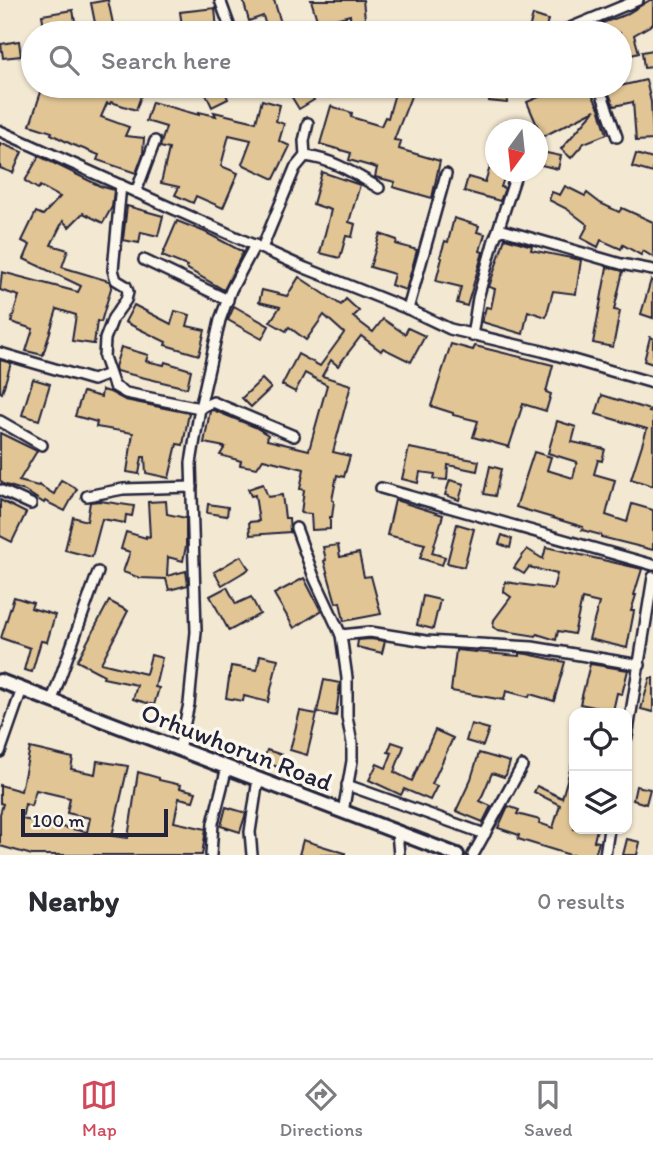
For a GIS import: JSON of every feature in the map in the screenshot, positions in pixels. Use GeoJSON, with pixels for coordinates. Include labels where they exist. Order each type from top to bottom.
{"type":"FeatureCollection","features":[{"type":"Feature","properties":{"kind":"street"},"geometry":{"type":"LineString","coordinates":[[220,0],[228,21]]}},
{"type":"Feature","properties":{"kind":"street"},"geometry":{"type":"LineString","coordinates":[[595,21],[638,0]]}},
{"type":"Feature","properties":{"kind":"street"},"geometry":{"type":"LineString","coordinates":[[603,98],[617,137]]}},
{"type":"Feature","properties":{"kind":"street"},"geometry":{"type":"LineString","coordinates":[[306,156],[304,141],[308,123]]}},
{"type":"Feature","properties":{"kind":"street"},"geometry":{"type":"LineString","coordinates":[[0,131],[450,329],[542,351],[653,383]]}},
{"type":"Feature","properties":{"kind":"street"},"geometry":{"type":"LineString","coordinates":[[136,192],[155,141]]}},
{"type":"Feature","properties":{"kind":"street"},"geometry":{"type":"LineString","coordinates":[[306,156],[338,164],[379,188]]}},
{"type":"Feature","properties":{"kind":"street"},"geometry":{"type":"LineString","coordinates":[[179,749],[189,704],[196,632],[191,463],[200,408],[220,320],[228,300],[258,246],[295,168],[306,156]]}},
{"type":"Feature","properties":{"kind":"street"},"geometry":{"type":"LineString","coordinates":[[408,309],[446,174]]}},
{"type":"Feature","properties":{"kind":"street"},"geometry":{"type":"LineString","coordinates":[[472,335],[478,298],[514,182]]}},
{"type":"Feature","properties":{"kind":"street"},"geometry":{"type":"LineString","coordinates":[[121,185],[113,270],[116,280],[126,286],[128,292],[126,300],[109,325],[104,357],[114,386],[120,391],[200,408],[213,402],[294,436]]}},
{"type":"Feature","properties":{"kind":"street"},"geometry":{"type":"LineString","coordinates":[[497,233],[503,230],[621,264],[653,270]]}},
{"type":"Feature","properties":{"kind":"street"},"geometry":{"type":"LineString","coordinates":[[144,260],[228,300]]}},
{"type":"Feature","properties":{"kind":"street"},"geometry":{"type":"LineString","coordinates":[[0,353],[93,380],[109,374]]}},
{"type":"Feature","properties":{"kind":"street"},"geometry":{"type":"LineString","coordinates":[[0,421],[42,445]]}},
{"type":"Feature","properties":{"kind":"street"},"geometry":{"type":"LineString","coordinates":[[87,496],[123,489],[192,487]]}},
{"type":"Feature","properties":{"kind":"street"},"geometry":{"type":"LineString","coordinates":[[381,488],[653,565]]}},
{"type":"Feature","properties":{"kind":"street"},"geometry":{"type":"LineString","coordinates":[[0,491],[31,504]]}},
{"type":"Feature","properties":{"kind":"street"},"geometry":{"type":"LineString","coordinates":[[296,527],[314,577],[341,635],[347,678],[347,717],[352,743],[352,761],[343,812]]}},
{"type":"Feature","properties":{"kind":"street"},"geometry":{"type":"LineString","coordinates":[[52,700],[98,572]]}},
{"type":"Feature","properties":{"kind":"street"},"geometry":{"type":"LineString","coordinates":[[632,709],[653,577]]}},
{"type":"Feature","properties":{"kind":"street"},"geometry":{"type":"LineString","coordinates":[[341,635],[370,632],[426,641],[532,647],[640,665]]}},
{"type":"Feature","properties":{"kind":"street","name":"Orhuwhorun Road"},"geometry":{"type":"LineString","coordinates":[[0,681],[457,855]]}},
{"type":"Feature","properties":{"kind":"street"},"geometry":{"type":"LineString","coordinates":[[0,752],[22,689]]}},
{"type":"Feature","properties":{"kind":"street"},"geometry":{"type":"LineString","coordinates":[[473,855],[522,766]]}},
{"type":"Feature","properties":{"kind":"street"},"geometry":{"type":"LineString","coordinates":[[211,855],[213,823],[227,767]]}},
{"type":"Feature","properties":{"kind":"street"},"geometry":{"type":"LineString","coordinates":[[252,855],[250,832],[258,779]]}},
{"type":"Feature","properties":{"kind":"street"},"geometry":{"type":"LineString","coordinates":[[347,785],[485,834]]}},
{"type":"Feature","properties":{"kind":"street"},"geometry":{"type":"LineString","coordinates":[[397,832],[399,855]]}},
{"type":"Feature","properties":{"kind":"street"},"geometry":{"type":"LineString","coordinates":[[605,855],[609,834]]}},
{"type":"Feature","properties":{"kind":"building"},"geometry":{"type":"Polygon","coordinates":[[[108,0],[112,21],[95,21],[91,3],[108,0]]]}},
{"type":"Feature","properties":{"kind":"building"},"geometry":{"type":"Polygon","coordinates":[[[243,0],[274,0],[280,21],[264,21],[263,16],[249,21],[243,0]]]}},
{"type":"Feature","properties":{"kind":"building"},"geometry":{"type":"Polygon","coordinates":[[[311,0],[363,0],[365,21],[350,21],[350,15],[331,21],[317,21],[311,0]]]}},
{"type":"Feature","properties":{"kind":"building"},"geometry":{"type":"Polygon","coordinates":[[[653,0],[653,24],[634,35],[639,53],[632,55],[632,21],[608,21],[653,0]]]}},
{"type":"Feature","properties":{"kind":"building"},"geometry":{"type":"Polygon","coordinates":[[[215,8],[216,21],[181,21],[180,12],[215,8]]]}},
{"type":"Feature","properties":{"kind":"building"},"geometry":{"type":"Polygon","coordinates":[[[73,10],[75,21],[43,21],[42,15],[73,10]]]}},
{"type":"Feature","properties":{"kind":"building"},"geometry":{"type":"Polygon","coordinates":[[[533,15],[548,20],[548,21],[531,21],[533,15]]]}},
{"type":"Feature","properties":{"kind":"building"},"geometry":{"type":"Polygon","coordinates":[[[19,41],[21,56],[3,58],[1,44],[19,41]]]}},
{"type":"Feature","properties":{"kind":"building"},"geometry":{"type":"Polygon","coordinates":[[[653,50],[653,67],[644,68],[642,52],[653,50]]]}},
{"type":"Feature","properties":{"kind":"building"},"geometry":{"type":"Polygon","coordinates":[[[646,80],[651,102],[653,140],[636,141],[633,102],[614,106],[611,98],[632,98],[632,83],[646,80]]]}},
{"type":"Feature","properties":{"kind":"building"},"geometry":{"type":"Polygon","coordinates":[[[39,98],[140,98],[136,110],[107,103],[101,117],[129,127],[125,136],[144,138],[143,154],[136,173],[97,160],[99,155],[71,144],[51,134],[52,132],[30,125],[39,98]]]}},
{"type":"Feature","properties":{"kind":"building"},"geometry":{"type":"Polygon","coordinates":[[[208,98],[228,98],[228,99],[212,107],[208,98]]]}},
{"type":"Feature","properties":{"kind":"building"},"geometry":{"type":"Polygon","coordinates":[[[292,98],[313,98],[314,100],[299,109],[292,98]]]}},
{"type":"Feature","properties":{"kind":"building"},"geometry":{"type":"Polygon","coordinates":[[[394,98],[410,98],[394,140],[401,141],[399,149],[440,161],[432,198],[393,187],[395,182],[375,177],[377,168],[349,160],[351,153],[320,144],[331,106],[352,113],[351,117],[381,126],[385,117],[388,118],[394,98]]]}},
{"type":"Feature","properties":{"kind":"building"},"geometry":{"type":"Polygon","coordinates":[[[489,98],[508,98],[507,103],[489,101],[489,98]]]}},
{"type":"Feature","properties":{"kind":"building"},"geometry":{"type":"Polygon","coordinates":[[[536,98],[594,98],[607,134],[584,143],[571,158],[561,149],[595,110],[548,134],[548,119],[534,119],[527,102],[536,98]]]}},
{"type":"Feature","properties":{"kind":"building"},"geometry":{"type":"Polygon","coordinates":[[[262,100],[280,105],[276,121],[284,124],[279,141],[290,146],[274,179],[242,164],[251,140],[229,135],[221,166],[238,173],[223,208],[196,196],[193,203],[175,195],[179,187],[161,183],[169,149],[160,147],[166,127],[146,121],[152,102],[199,115],[199,112],[216,116],[214,112],[256,122],[262,100]]]}},
{"type":"Feature","properties":{"kind":"building"},"geometry":{"type":"Polygon","coordinates":[[[0,143],[22,152],[13,173],[0,168],[0,143]]]}},
{"type":"Feature","properties":{"kind":"building"},"geometry":{"type":"Polygon","coordinates":[[[548,153],[561,156],[558,169],[548,167],[548,153]]]}},
{"type":"Feature","properties":{"kind":"building"},"geometry":{"type":"Polygon","coordinates":[[[636,154],[653,159],[653,173],[632,167],[636,154]]]}},
{"type":"Feature","properties":{"kind":"building"},"geometry":{"type":"Polygon","coordinates":[[[39,156],[100,186],[114,190],[112,207],[103,223],[83,213],[69,227],[63,221],[51,245],[68,250],[62,267],[109,281],[112,285],[101,322],[97,321],[94,344],[72,341],[76,315],[57,309],[43,355],[26,351],[33,329],[11,322],[19,296],[0,290],[2,272],[78,292],[81,286],[24,259],[30,245],[22,241],[36,212],[43,215],[60,197],[25,181],[39,156]]]}},
{"type":"Feature","properties":{"kind":"building"},"geometry":{"type":"Polygon","coordinates":[[[322,172],[360,185],[349,222],[355,224],[352,237],[346,236],[340,258],[320,253],[331,210],[313,204],[322,172]]]}},
{"type":"Feature","properties":{"kind":"building"},"geometry":{"type":"Polygon","coordinates":[[[468,177],[485,182],[503,182],[501,187],[505,188],[500,201],[464,191],[468,177]]]}},
{"type":"Feature","properties":{"kind":"building"},"geometry":{"type":"Polygon","coordinates":[[[565,186],[585,196],[587,193],[619,212],[622,208],[653,222],[653,257],[643,251],[641,255],[623,245],[621,249],[601,240],[598,247],[581,238],[588,225],[567,209],[549,200],[552,192],[560,195],[565,186]]]}},
{"type":"Feature","properties":{"kind":"building"},"geometry":{"type":"Polygon","coordinates":[[[127,206],[163,216],[158,236],[141,232],[139,243],[123,240],[127,206]]]}},
{"type":"Feature","properties":{"kind":"building"},"geometry":{"type":"Polygon","coordinates":[[[454,218],[479,226],[477,232],[485,234],[480,251],[483,252],[467,306],[457,303],[461,287],[436,281],[442,258],[440,257],[445,241],[448,242],[454,218]]]}},
{"type":"Feature","properties":{"kind":"building"},"geometry":{"type":"Polygon","coordinates":[[[177,221],[243,252],[224,290],[186,268],[187,266],[162,256],[177,221]]]}},
{"type":"Feature","properties":{"kind":"building"},"geometry":{"type":"Polygon","coordinates":[[[380,234],[397,240],[396,244],[417,250],[406,290],[391,285],[394,274],[370,267],[380,234]]]}},
{"type":"Feature","properties":{"kind":"building"},"geometry":{"type":"Polygon","coordinates":[[[505,238],[532,246],[531,250],[581,260],[576,294],[553,291],[546,317],[528,311],[523,334],[482,322],[486,307],[491,308],[495,289],[489,287],[505,238]]]}},
{"type":"Feature","properties":{"kind":"building"},"geometry":{"type":"Polygon","coordinates":[[[607,267],[623,271],[614,310],[620,311],[613,347],[593,343],[607,267]]]}},
{"type":"Feature","properties":{"kind":"building"},"geometry":{"type":"Polygon","coordinates":[[[299,277],[341,305],[346,299],[359,311],[353,317],[373,332],[383,319],[405,334],[408,328],[425,336],[411,362],[383,348],[381,351],[361,336],[338,366],[331,360],[322,376],[351,385],[333,452],[350,456],[344,477],[337,475],[330,529],[312,530],[311,514],[301,513],[304,490],[300,489],[304,469],[263,459],[257,468],[240,465],[241,461],[220,455],[225,447],[204,443],[210,411],[213,410],[255,427],[268,435],[267,440],[309,450],[327,385],[305,373],[295,392],[282,385],[298,354],[320,366],[344,333],[324,315],[306,340],[289,327],[286,331],[270,322],[280,307],[259,302],[262,290],[287,296],[299,277]]]}},
{"type":"Feature","properties":{"kind":"building"},"geometry":{"type":"Polygon","coordinates":[[[651,280],[653,281],[653,318],[641,314],[651,280]]]}},
{"type":"Feature","properties":{"kind":"building"},"geometry":{"type":"Polygon","coordinates":[[[134,305],[171,324],[175,311],[190,315],[187,326],[205,330],[199,355],[165,345],[166,342],[125,322],[134,305]]]}},
{"type":"Feature","properties":{"kind":"building"},"geometry":{"type":"Polygon","coordinates":[[[234,306],[269,326],[262,339],[228,320],[234,306]]]}},
{"type":"Feature","properties":{"kind":"building"},"geometry":{"type":"Polygon","coordinates":[[[650,337],[653,338],[653,364],[644,361],[650,337]]]}},
{"type":"Feature","properties":{"kind":"building"},"geometry":{"type":"Polygon","coordinates":[[[451,344],[473,350],[475,346],[553,365],[546,392],[551,394],[546,411],[523,404],[509,447],[473,437],[478,421],[431,406],[451,344]]]}},
{"type":"Feature","properties":{"kind":"building"},"geometry":{"type":"Polygon","coordinates":[[[121,347],[148,355],[146,361],[164,365],[165,362],[191,370],[187,388],[116,371],[121,347]]]}},
{"type":"Feature","properties":{"kind":"building"},"geometry":{"type":"Polygon","coordinates":[[[0,360],[11,363],[2,393],[0,392],[0,360]]]}},
{"type":"Feature","properties":{"kind":"building"},"geometry":{"type":"Polygon","coordinates":[[[33,379],[50,384],[39,420],[22,415],[33,379]]]}},
{"type":"Feature","properties":{"kind":"building"},"geometry":{"type":"Polygon","coordinates":[[[262,379],[271,388],[251,407],[242,398],[262,379]]]}},
{"type":"Feature","properties":{"kind":"building"},"geometry":{"type":"Polygon","coordinates":[[[102,390],[125,400],[189,413],[183,445],[177,444],[169,478],[146,473],[145,457],[142,457],[139,474],[127,472],[133,433],[96,427],[97,422],[75,416],[83,392],[101,397],[102,390]]]}},
{"type":"Feature","properties":{"kind":"building"},"geometry":{"type":"Polygon","coordinates":[[[602,395],[653,413],[653,486],[631,479],[647,429],[596,414],[602,395]]]}},
{"type":"Feature","properties":{"kind":"building"},"geometry":{"type":"Polygon","coordinates":[[[557,421],[576,427],[572,442],[605,449],[594,474],[615,480],[606,515],[627,522],[632,504],[653,510],[653,550],[601,537],[582,530],[583,527],[516,507],[534,452],[551,457],[547,470],[573,478],[577,462],[548,453],[557,421]]]}},
{"type":"Feature","properties":{"kind":"building"},"geometry":{"type":"Polygon","coordinates":[[[0,433],[37,451],[19,481],[39,485],[54,494],[61,480],[77,489],[65,511],[45,501],[44,503],[25,491],[3,484],[0,480],[0,433]]]}},
{"type":"Feature","properties":{"kind":"building"},"geometry":{"type":"Polygon","coordinates":[[[409,448],[479,461],[477,471],[448,465],[447,480],[434,479],[435,474],[420,472],[418,483],[402,479],[409,448]]]}},
{"type":"Feature","properties":{"kind":"building"},"geometry":{"type":"Polygon","coordinates":[[[490,466],[501,469],[495,496],[484,494],[490,466]]]}},
{"type":"Feature","properties":{"kind":"building"},"geometry":{"type":"Polygon","coordinates":[[[450,480],[464,484],[459,500],[445,495],[450,480]]]}},
{"type":"Feature","properties":{"kind":"building"},"geometry":{"type":"Polygon","coordinates":[[[263,484],[268,497],[282,495],[290,532],[250,535],[249,522],[259,521],[255,495],[251,496],[248,489],[263,484]]]}},
{"type":"Feature","properties":{"kind":"building"},"geometry":{"type":"Polygon","coordinates":[[[0,500],[26,513],[12,542],[0,536],[0,500]]]}},
{"type":"Feature","properties":{"kind":"building"},"geometry":{"type":"Polygon","coordinates":[[[395,500],[443,515],[432,553],[445,557],[442,565],[420,558],[425,544],[387,535],[395,500]]]}},
{"type":"Feature","properties":{"kind":"building"},"geometry":{"type":"Polygon","coordinates":[[[166,501],[167,514],[186,518],[183,561],[168,557],[167,576],[186,571],[188,585],[169,590],[166,579],[140,578],[123,572],[130,552],[121,549],[126,532],[150,537],[148,502],[166,501]]]}},
{"type":"Feature","properties":{"kind":"building"},"geometry":{"type":"Polygon","coordinates":[[[90,502],[134,506],[132,516],[126,515],[125,523],[102,519],[92,557],[65,550],[73,517],[87,521],[90,502]]]}},
{"type":"Feature","properties":{"kind":"building"},"geometry":{"type":"Polygon","coordinates":[[[208,504],[228,507],[227,516],[207,513],[208,504]]]}},
{"type":"Feature","properties":{"kind":"building"},"geometry":{"type":"Polygon","coordinates":[[[457,524],[474,529],[464,567],[447,563],[457,524]]]}},
{"type":"Feature","properties":{"kind":"building"},"geometry":{"type":"Polygon","coordinates":[[[502,535],[512,539],[510,548],[499,544],[502,535]]]}},
{"type":"Feature","properties":{"kind":"building"},"geometry":{"type":"Polygon","coordinates":[[[338,545],[340,557],[359,553],[364,577],[371,576],[381,614],[344,621],[340,602],[336,603],[324,561],[323,547],[338,545]]]}},
{"type":"Feature","properties":{"kind":"building"},"geometry":{"type":"Polygon","coordinates":[[[546,547],[642,569],[634,595],[627,648],[589,639],[599,603],[582,599],[574,634],[558,631],[556,640],[493,627],[494,620],[511,597],[504,592],[505,582],[553,589],[557,574],[529,567],[524,574],[514,568],[527,549],[543,559],[546,547]]]}},
{"type":"Feature","properties":{"kind":"building"},"geometry":{"type":"Polygon","coordinates":[[[241,556],[249,569],[222,585],[214,572],[241,556]]]}},
{"type":"Feature","properties":{"kind":"building"},"geometry":{"type":"Polygon","coordinates":[[[304,578],[321,611],[294,628],[274,594],[304,578]]]}},
{"type":"Feature","properties":{"kind":"building"},"geometry":{"type":"Polygon","coordinates":[[[227,587],[236,604],[251,597],[260,614],[229,631],[210,596],[227,587]]]}},
{"type":"Feature","properties":{"kind":"building"},"geometry":{"type":"Polygon","coordinates":[[[423,596],[440,600],[433,629],[417,625],[423,596]]]}},
{"type":"Feature","properties":{"kind":"building"},"geometry":{"type":"Polygon","coordinates":[[[14,597],[33,603],[31,608],[55,615],[47,642],[41,641],[32,672],[24,670],[30,648],[1,638],[14,597]]]}},
{"type":"Feature","properties":{"kind":"building"},"geometry":{"type":"Polygon","coordinates":[[[109,601],[128,611],[101,663],[146,674],[151,655],[162,658],[154,705],[133,699],[137,685],[103,678],[104,675],[77,661],[109,601]]]}},
{"type":"Feature","properties":{"kind":"building"},"geometry":{"type":"Polygon","coordinates":[[[358,640],[385,641],[382,653],[357,647],[358,640]]]}},
{"type":"Feature","properties":{"kind":"building"},"geometry":{"type":"Polygon","coordinates":[[[456,650],[519,656],[519,653],[565,662],[554,701],[506,691],[504,700],[451,691],[456,650]]]}},
{"type":"Feature","properties":{"kind":"building"},"geometry":{"type":"Polygon","coordinates":[[[260,655],[278,659],[268,702],[244,696],[243,701],[226,698],[231,666],[257,670],[260,655]]]}},
{"type":"Feature","properties":{"kind":"building"},"geometry":{"type":"Polygon","coordinates":[[[590,664],[628,670],[622,694],[617,693],[614,708],[580,704],[590,664]]]}},
{"type":"Feature","properties":{"kind":"building"},"geometry":{"type":"Polygon","coordinates":[[[650,678],[653,678],[653,712],[641,709],[650,678]]]}},
{"type":"Feature","properties":{"kind":"building"},"geometry":{"type":"Polygon","coordinates":[[[324,680],[340,683],[336,716],[317,712],[324,680]]]}},
{"type":"Feature","properties":{"kind":"building"},"geometry":{"type":"Polygon","coordinates":[[[300,711],[317,714],[307,755],[290,750],[300,711]]]}},
{"type":"Feature","properties":{"kind":"building"},"geometry":{"type":"Polygon","coordinates":[[[471,724],[489,729],[483,746],[466,741],[471,724]]]}},
{"type":"Feature","properties":{"kind":"building"},"geometry":{"type":"Polygon","coordinates":[[[435,730],[453,738],[432,784],[437,786],[430,800],[404,789],[401,795],[369,780],[377,764],[386,768],[392,753],[388,752],[392,742],[404,746],[394,772],[412,781],[435,730]]]}},
{"type":"Feature","properties":{"kind":"building"},"geometry":{"type":"Polygon","coordinates":[[[30,748],[73,758],[71,769],[95,774],[97,761],[128,766],[112,836],[128,838],[138,772],[196,792],[193,801],[179,798],[174,822],[206,829],[202,855],[32,855],[0,846],[0,814],[3,804],[0,803],[0,785],[21,791],[30,748]],[[36,790],[31,806],[25,804],[22,819],[87,832],[90,818],[67,813],[70,798],[36,790]]]}},
{"type":"Feature","properties":{"kind":"building"},"geometry":{"type":"Polygon","coordinates":[[[267,750],[282,755],[278,767],[263,762],[267,750]]]}},
{"type":"Feature","properties":{"kind":"building"},"geometry":{"type":"Polygon","coordinates":[[[479,753],[510,762],[504,777],[492,773],[480,801],[491,806],[483,822],[456,811],[471,779],[479,753]]]}},
{"type":"Feature","properties":{"kind":"building"},"geometry":{"type":"Polygon","coordinates":[[[569,774],[569,834],[596,834],[594,841],[599,842],[595,855],[570,855],[518,839],[519,835],[498,828],[508,806],[519,810],[517,814],[540,820],[539,823],[553,828],[560,805],[534,792],[537,786],[562,798],[569,774]]]}},
{"type":"Feature","properties":{"kind":"building"},"geometry":{"type":"Polygon","coordinates":[[[636,786],[650,789],[646,804],[633,800],[636,786]]]}},
{"type":"Feature","properties":{"kind":"building"},"geometry":{"type":"Polygon","coordinates":[[[226,807],[246,813],[240,832],[221,826],[226,807]]]}},
{"type":"Feature","properties":{"kind":"building"},"geometry":{"type":"Polygon","coordinates":[[[627,839],[640,842],[637,855],[623,855],[627,839]]]}},
{"type":"Feature","properties":{"kind":"building"},"geometry":{"type":"Polygon","coordinates":[[[303,840],[345,853],[345,855],[299,855],[303,840]]]}}]}
